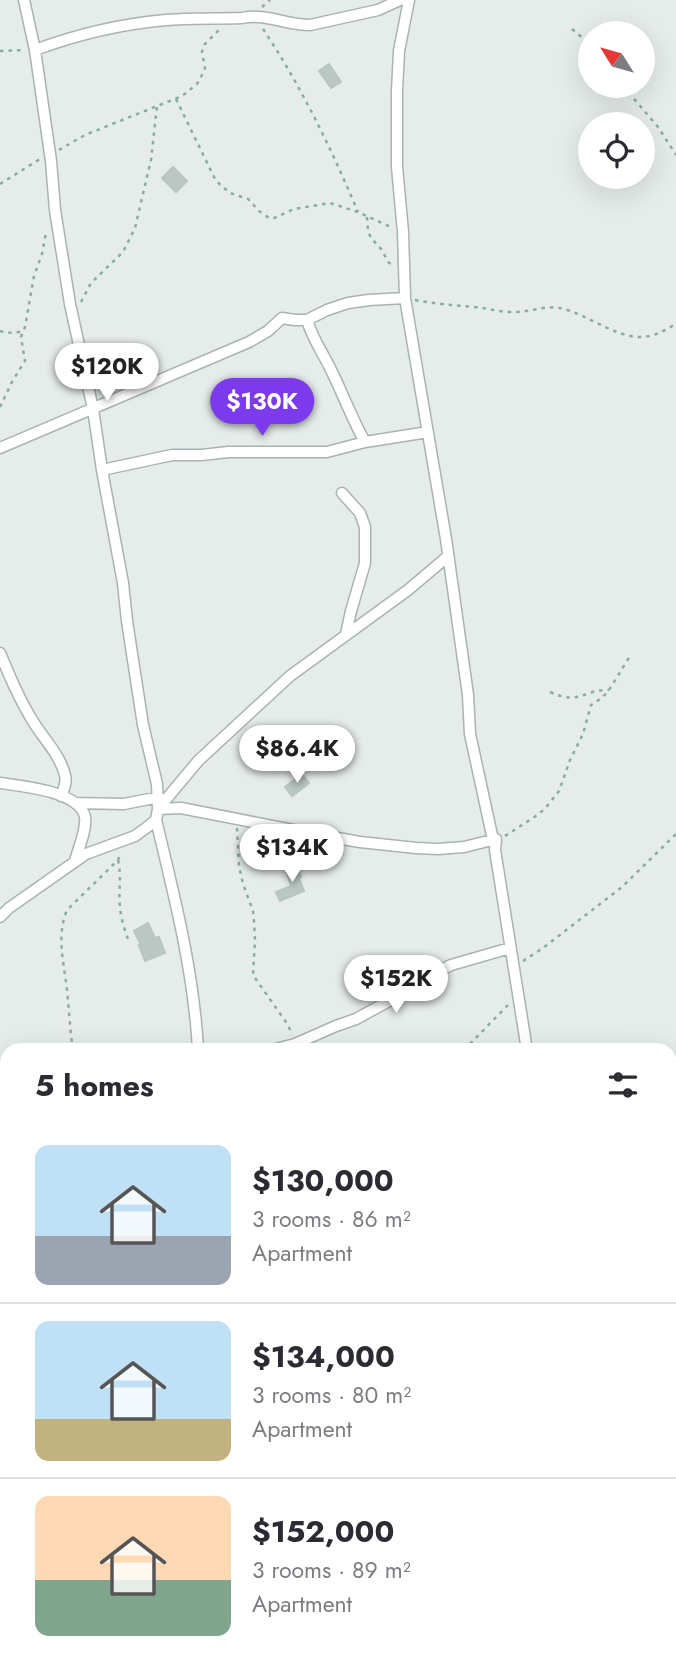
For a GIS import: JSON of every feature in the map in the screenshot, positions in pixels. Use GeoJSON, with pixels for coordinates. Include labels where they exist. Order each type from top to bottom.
{"type":"FeatureCollection","features":[{"type":"Feature","properties":{"kind":"street"},"geometry":{"type":"LineString","coordinates":[[24,0],[35,50],[69,304],[93,409],[123,583],[143,725],[159,797],[157,814],[190,974],[198,1043]]}},
{"type":"Feature","properties":{"kind":"street"},"geometry":{"type":"LineString","coordinates":[[35,50],[69,37],[167,20],[254,16],[310,25],[378,10],[400,0]]}},
{"type":"Feature","properties":{"kind":"street"},"geometry":{"type":"LineString","coordinates":[[410,0],[400,51],[397,91],[397,167],[405,298],[446,539],[468,695],[470,734],[494,840],[526,1043]]}},
{"type":"Feature","properties":{"kind":"street"},"geometry":{"type":"LineString","coordinates":[[0,447],[249,342],[268,331],[282,318],[307,320],[348,303],[405,298]]}},
{"type":"Feature","properties":{"kind":"street"},"geometry":{"type":"LineString","coordinates":[[307,320],[365,442]]}},
{"type":"Feature","properties":{"kind":"street"},"geometry":{"type":"LineString","coordinates":[[102,470],[172,455],[327,452],[365,442],[428,432]]}},
{"type":"Feature","properties":{"kind":"street"},"geometry":{"type":"LineString","coordinates":[[342,493],[360,513],[365,527],[365,563],[346,634]]}},
{"type":"Feature","properties":{"kind":"street"},"geometry":{"type":"LineString","coordinates":[[0,917],[86,854],[135,836],[157,814],[198,761],[290,676],[408,590],[447,557]]}},
{"type":"Feature","properties":{"kind":"street"},"geometry":{"type":"LineString","coordinates":[[0,653],[33,722],[63,769],[66,780],[61,796]]}},
{"type":"Feature","properties":{"kind":"street"},"geometry":{"type":"LineString","coordinates":[[0,783],[25,786],[61,796],[82,810],[85,826],[75,861]]}},
{"type":"Feature","properties":{"kind":"street"},"geometry":{"type":"LineString","coordinates":[[75,803],[124,804],[159,797]]}},
{"type":"Feature","properties":{"kind":"street"},"geometry":{"type":"LineString","coordinates":[[157,814],[181,808],[359,842],[416,848],[464,848],[494,840]]}},
{"type":"Feature","properties":{"kind":"street"},"geometry":{"type":"LineString","coordinates":[[297,1043],[356,1019],[451,965],[510,948]]}},
{"type":"Feature","properties":{"kind":"path"},"geometry":{"type":"LineString","coordinates":[[254,16],[282,57],[305,99],[358,212]]}},
{"type":"Feature","properties":{"kind":"path"},"geometry":{"type":"LineString","coordinates":[[0,184],[85,135],[176,99],[197,84],[205,68],[203,46],[232,18]]}},
{"type":"Feature","properties":{"kind":"path"},"geometry":{"type":"LineString","coordinates":[[572,29],[578,34]]}},
{"type":"Feature","properties":{"kind":"path"},"geometry":{"type":"LineString","coordinates":[[0,51],[35,50]]}},
{"type":"Feature","properties":{"kind":"path"},"geometry":{"type":"LineString","coordinates":[[633,98],[658,127],[676,155]]}},
{"type":"Feature","properties":{"kind":"path"},"geometry":{"type":"LineString","coordinates":[[176,99],[216,181],[230,193],[248,199],[269,218],[294,209],[330,203],[403,232]]}},
{"type":"Feature","properties":{"kind":"path"},"geometry":{"type":"LineString","coordinates":[[80,307],[82,297],[91,283],[123,252],[135,228],[150,160],[158,104]]}},
{"type":"Feature","properties":{"kind":"path"},"geometry":{"type":"LineString","coordinates":[[367,217],[371,238],[388,262],[404,277]]}},
{"type":"Feature","properties":{"kind":"path"},"geometry":{"type":"LineString","coordinates":[[0,407],[25,361],[20,342],[46,234]]}},
{"type":"Feature","properties":{"kind":"path"},"geometry":{"type":"LineString","coordinates":[[405,298],[507,312],[561,308],[624,335],[642,337],[657,334],[676,324]]}},
{"type":"Feature","properties":{"kind":"path"},"geometry":{"type":"LineString","coordinates":[[0,331],[23,332]]}},
{"type":"Feature","properties":{"kind":"path"},"geometry":{"type":"LineString","coordinates":[[494,840],[516,830],[548,805],[559,791],[583,734],[591,705],[609,690],[631,656]]}},
{"type":"Feature","properties":{"kind":"path"},"geometry":{"type":"LineString","coordinates":[[550,692],[576,699],[609,690]]}},
{"type":"Feature","properties":{"kind":"path"},"geometry":{"type":"LineString","coordinates":[[236,818],[239,866],[253,911],[253,975],[288,1025],[295,1043]]}},
{"type":"Feature","properties":{"kind":"path"},"geometry":{"type":"LineString","coordinates":[[513,968],[622,887],[676,834]]}},
{"type":"Feature","properties":{"kind":"path"},"geometry":{"type":"LineString","coordinates":[[72,1043],[62,953],[61,933],[64,918],[67,910],[118,860],[129,838]]}},
{"type":"Feature","properties":{"kind":"path"},"geometry":{"type":"LineString","coordinates":[[118,860],[121,877],[119,906],[129,942]]}},
{"type":"Feature","properties":{"kind":"path"},"geometry":{"type":"LineString","coordinates":[[471,1043],[518,995]]}},
{"type":"Feature","properties":{"kind":"building"},"geometry":{"type":"Polygon","coordinates":[[[329,64],[341,82],[331,88],[319,71],[329,64]]]}},
{"type":"Feature","properties":{"kind":"building"},"geometry":{"type":"Polygon","coordinates":[[[173,167],[187,181],[176,192],[162,178],[173,167]]]}},
{"type":"Feature","properties":{"kind":"building"},"geometry":{"type":"Polygon","coordinates":[[[302,383],[308,394],[291,404],[285,393],[302,383]]]}},
{"type":"Feature","properties":{"kind":"building"},"geometry":{"type":"Polygon","coordinates":[[[302,774],[309,783],[292,796],[285,787],[302,774]]]}},
{"type":"Feature","properties":{"kind":"building"},"geometry":{"type":"Polygon","coordinates":[[[251,846],[291,853],[290,863],[250,858],[251,846]]]}},
{"type":"Feature","properties":{"kind":"building"},"geometry":{"type":"Polygon","coordinates":[[[296,864],[304,891],[280,901],[276,892],[291,886],[285,867],[296,864]]]}},
{"type":"Feature","properties":{"kind":"building"},"geometry":{"type":"Polygon","coordinates":[[[148,923],[155,938],[159,937],[165,953],[145,961],[134,931],[148,923]]]}}]}
